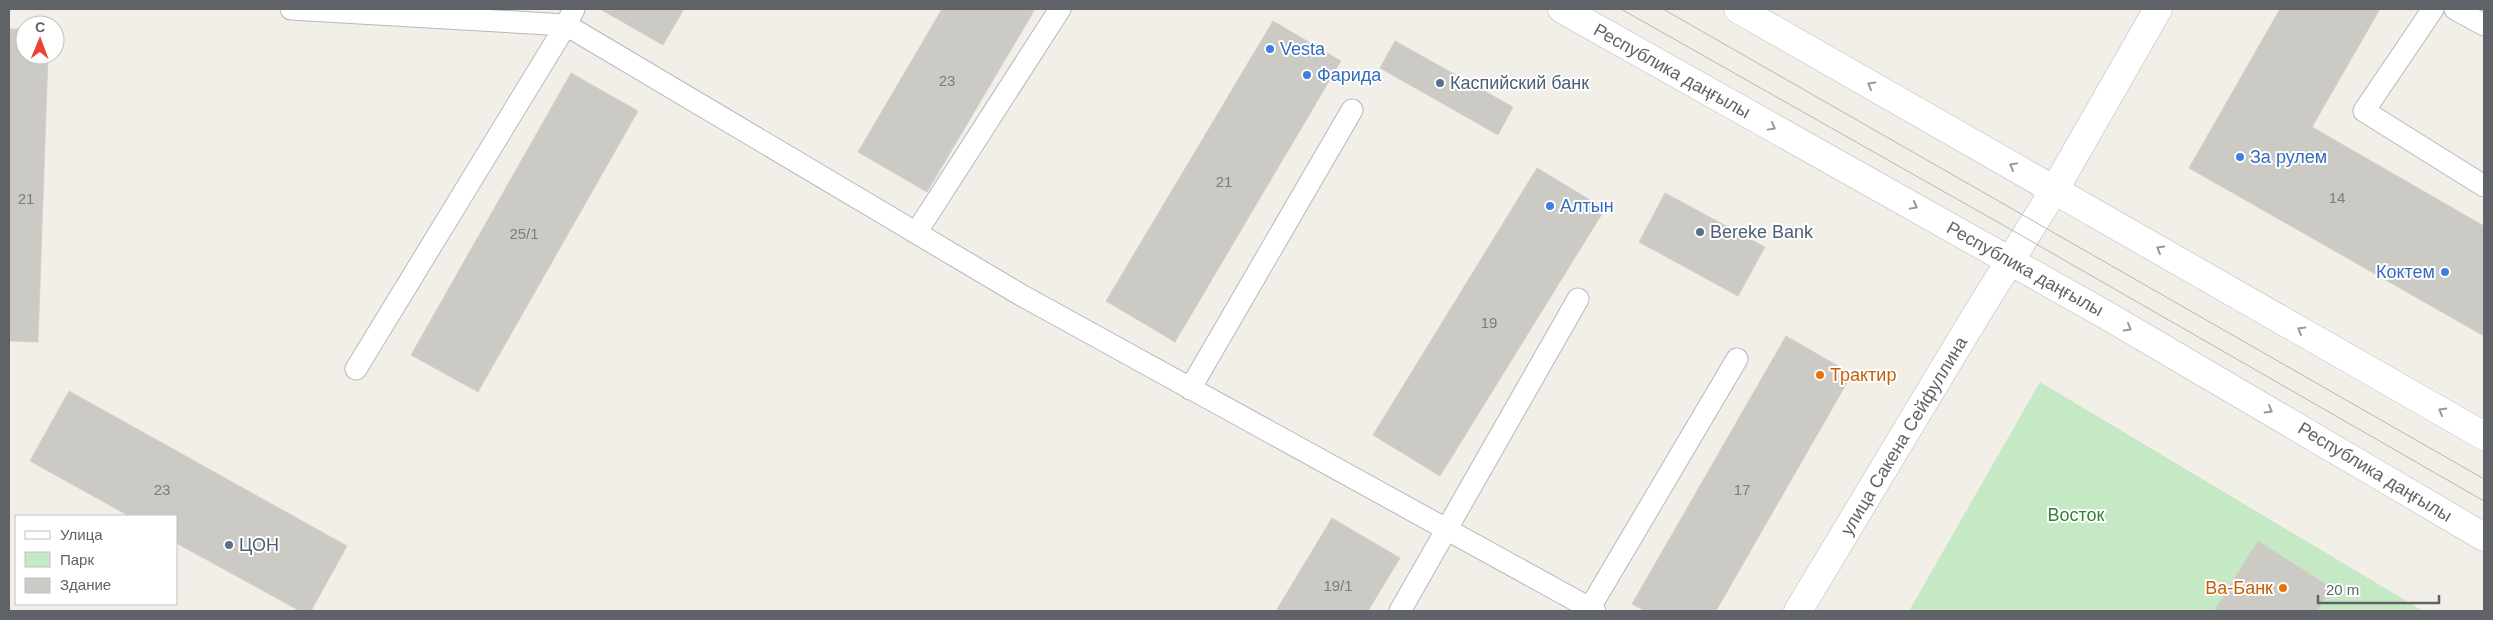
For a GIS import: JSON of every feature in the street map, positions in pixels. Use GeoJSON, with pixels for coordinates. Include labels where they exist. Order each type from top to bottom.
{"type":"FeatureCollection","features":[{"type":"Feature","properties":{"kind":"main road","name":"Республика даңғылы"},"geometry":{"type":"LineString","coordinates":[[1562,9],[2010,260],[2484,537]]}},
{"type":"Feature","properties":{"kind":"main road"},"geometry":{"type":"LineString","coordinates":[[1738,9],[2484,436]]}},
{"type":"Feature","properties":{"kind":"main road"},"geometry":{"type":"LineString","coordinates":[[2055,189],[2158,9]]}},
{"type":"Feature","properties":{"kind":"main road","name":"улица Сакена Сейфуллина"},"geometry":{"type":"LineString","coordinates":[[1798,611],[2010,260],[2055,189]]}},
{"type":"Feature","properties":{"kind":"lane"},"geometry":{"type":"LineString","coordinates":[[291,9],[570,17],[916,233],[1021,295],[1591,610],[1737,359]]}},
{"type":"Feature","properties":{"kind":"lane"},"geometry":{"type":"LineString","coordinates":[[916,233],[1060,9]]}},
{"type":"Feature","properties":{"kind":"lane"},"geometry":{"type":"LineString","coordinates":[[2433,9],[2364,112],[2484,186]]}},
{"type":"Feature","properties":{"kind":"lane"},"geometry":{"type":"LineString","coordinates":[[2455,9],[2484,25]]}},
{"type":"Feature","properties":{"kind":"lane"},"geometry":{"type":"LineString","coordinates":[[356,368],[570,17]]}},
{"type":"Feature","properties":{"kind":"lane"},"geometry":{"type":"LineString","coordinates":[[1190,388],[1352,110]]}},
{"type":"Feature","properties":{"kind":"lane"},"geometry":{"type":"LineString","coordinates":[[1400,611],[1578,299]]}},
{"type":"Feature","properties":{"kind":"green space","name":"Восток"},"geometry":{"type":"Polygon","coordinates":[[[2040,382],[2423,611],[1909,611],[2040,382]]]}},
{"type":"Feature","properties":{"kind":"building"},"geometry":{"type":"Polygon","coordinates":[[[600,9],[684,9],[663,45],[600,9]]]}},
{"type":"Feature","properties":{"kind":"building"},"geometry":{"type":"Polygon","coordinates":[[[942,9],[1035,9],[927,192],[858,152],[942,9]]]}},
{"type":"Feature","properties":{"kind":"building"},"geometry":{"type":"Polygon","coordinates":[[[2280,9],[2380,9],[2312,127],[2484,226],[2484,336],[2189,168],[2280,9]]]}},
{"type":"Feature","properties":{"kind":"building"},"geometry":{"type":"Polygon","coordinates":[[[1273,21],[1341,61],[1175,342],[1106,301],[1273,21]]]}},
{"type":"Feature","properties":{"kind":"building"},"geometry":{"type":"Polygon","coordinates":[[[9,29],[15,29],[15,65],[48,65],[38,342],[9,341],[9,29]]]}},
{"type":"Feature","properties":{"kind":"building"},"geometry":{"type":"Polygon","coordinates":[[[1395,41],[1513,107],[1498,135],[1380,68],[1395,41]]]}},
{"type":"Feature","properties":{"kind":"building"},"geometry":{"type":"Polygon","coordinates":[[[571,73],[638,111],[478,392],[411,355],[571,73]]]}},
{"type":"Feature","properties":{"kind":"building"},"geometry":{"type":"Polygon","coordinates":[[[1537,168],[1605,209],[1440,476],[1373,435],[1537,168]]]}},
{"type":"Feature","properties":{"kind":"building"},"geometry":{"type":"Polygon","coordinates":[[[1665,193],[1765,247],[1738,296],[1639,242],[1665,193]]]}},
{"type":"Feature","properties":{"kind":"building"},"geometry":{"type":"Polygon","coordinates":[[[1786,336],[1852,374],[1716,611],[1645,611],[1632,604],[1786,336]]]}},
{"type":"Feature","properties":{"kind":"building"},"geometry":{"type":"Polygon","coordinates":[[[69,391],[347,546],[311,611],[300,611],[178,544],[178,515],[127,515],[30,461],[69,391]]]}},
{"type":"Feature","properties":{"kind":"building"},"geometry":{"type":"Polygon","coordinates":[[[1332,518],[1400,558],[1368,611],[1276,611],[1332,518]]]}},
{"type":"Feature","properties":{"kind":"building"},"geometry":{"type":"Polygon","coordinates":[[[2258,541],[2332,588],[2317,611],[2214,611],[2258,541]]]}},
{"type":"Feature","properties":{"kind":"tram line"},"geometry":{"type":"LineString","coordinates":[[1621,9],[2024,237],[2484,501]]}},
{"type":"Feature","properties":{"kind":"tram line"},"geometry":{"type":"LineString","coordinates":[[1663,9],[2484,479]]}},
{"type":"Feature","properties":{"kind":"place","name":"Vesta"},"geometry":{"type":"Point","coordinates":[1270,49]}},
{"type":"Feature","properties":{"kind":"place","name":"Фарида"},"geometry":{"type":"Point","coordinates":[1307,75]}},
{"type":"Feature","properties":{"kind":"place","name":"Каспийский банк"},"geometry":{"type":"Point","coordinates":[1440,83]}},
{"type":"Feature","properties":{"kind":"place","name":"За рулем"},"geometry":{"type":"Point","coordinates":[2240,157]}},
{"type":"Feature","properties":{"kind":"place","name":"Алтын"},"geometry":{"type":"Point","coordinates":[1550,206]}},
{"type":"Feature","properties":{"kind":"place","name":"Bereke Bank"},"geometry":{"type":"Point","coordinates":[1700,232]}},
{"type":"Feature","properties":{"kind":"place","name":"Коктем"},"geometry":{"type":"Point","coordinates":[2445,272]}},
{"type":"Feature","properties":{"kind":"place","name":"Трактир"},"geometry":{"type":"Point","coordinates":[1820,375]}},
{"type":"Feature","properties":{"kind":"place","name":"ЦОН"},"geometry":{"type":"Point","coordinates":[229,545]}},
{"type":"Feature","properties":{"kind":"place","name":"Ва-Банк"},"geometry":{"type":"Point","coordinates":[2283,588]}}]}
